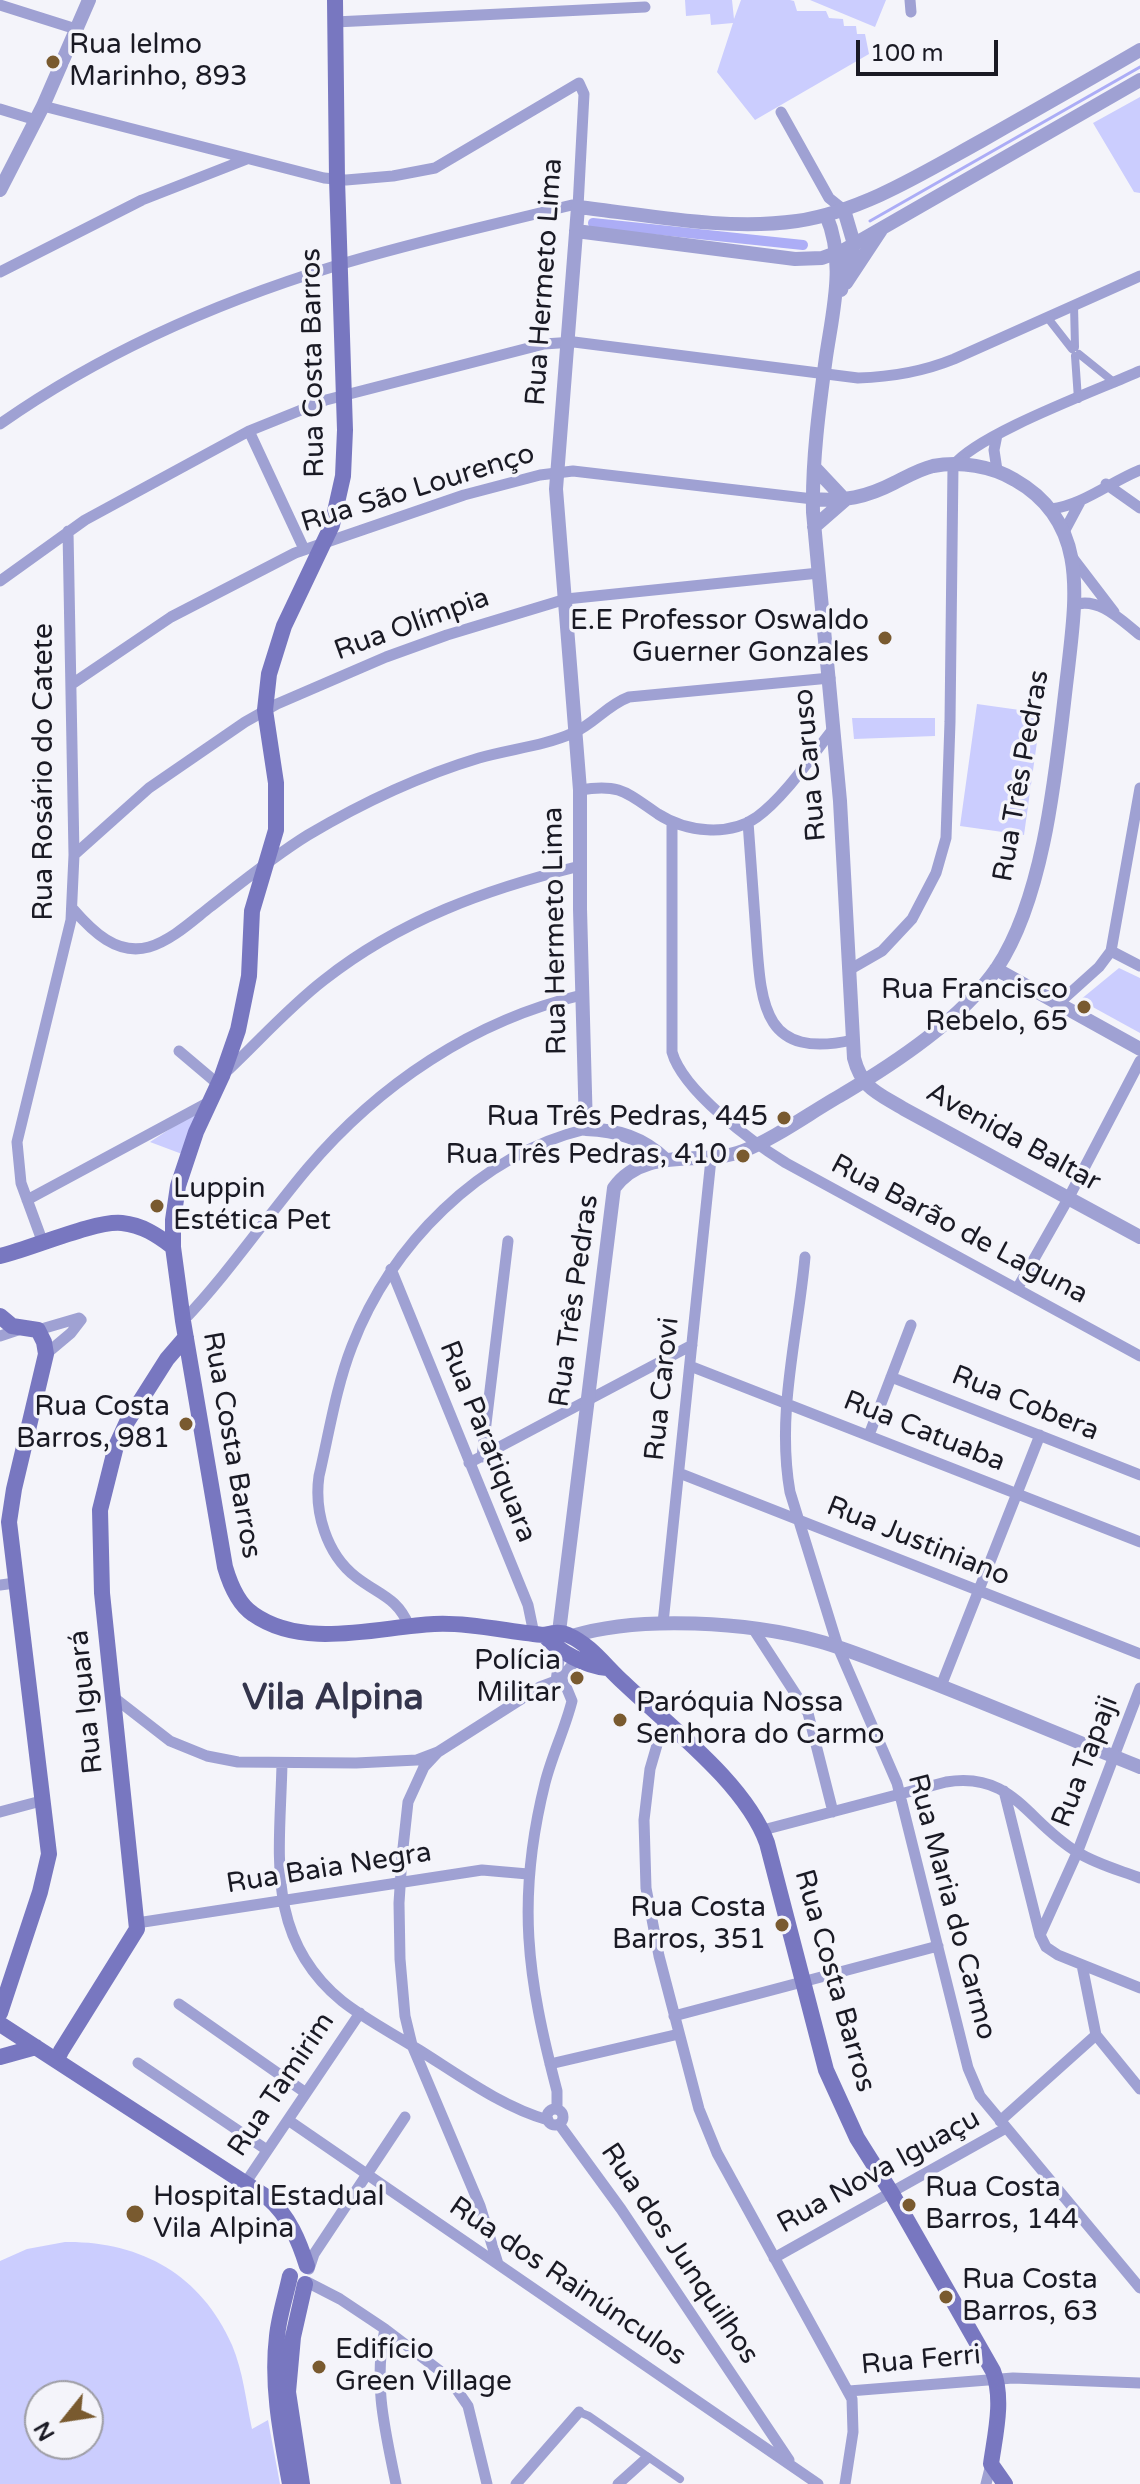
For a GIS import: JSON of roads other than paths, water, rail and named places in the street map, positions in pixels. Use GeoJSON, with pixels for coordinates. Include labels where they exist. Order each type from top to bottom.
{"type":"FeatureCollection","features":[{"type":"Feature","properties":{"kind":"main road","name":"Rua Costa Barros"},"geometry":{"type":"LineString","coordinates":[[335,0],[343,397],[340,501],[326,541],[284,626],[269,674],[265,710],[278,812],[272,847],[252,911],[244,1002],[220,1080],[196,1132],[178,1186],[173,1247],[225,1567],[242,1604],[252,1614],[273,1624],[312,1633],[437,1623],[553,1637],[607,1668],[725,1778],[763,1830],[776,1870],[826,2070],[836,2096],[857,2138],[997,2379]]}},
{"type":"Feature","properties":{"kind":"main road"},"geometry":{"type":"LineString","coordinates":[[0,1256],[119,1222],[138,1226],[173,1247]]}},
{"type":"Feature","properties":{"kind":"main road"},"geometry":{"type":"LineString","coordinates":[[0,1316],[12,1326],[30,1329],[44,1342],[46,1354],[10,1507],[7,1584],[49,1854],[0,2013]]}},
{"type":"Feature","properties":{"kind":"main road","name":"Rua Iguará"},"geometry":{"type":"LineString","coordinates":[[137,1923],[102,1593],[100,1510],[116,1446],[127,1422],[184,1329]]}},
{"type":"Feature","properties":{"kind":"main road"},"geometry":{"type":"LineString","coordinates":[[57,2060],[133,1938],[137,1923]]}},
{"type":"Feature","properties":{"kind":"main road"},"geometry":{"type":"LineString","coordinates":[[0,2024],[251,2189],[290,2240],[303,2274],[288,2392],[302,2484]]}},
{"type":"Feature","properties":{"kind":"main road"},"geometry":{"type":"LineString","coordinates":[[0,2057],[36,2047]]}},
{"type":"Feature","properties":{"kind":"main road"},"geometry":{"type":"LineString","coordinates":[[290,2484],[278,2419],[277,2335],[303,2274]]}},
{"type":"Feature","properties":{"kind":"main road"},"geometry":{"type":"LineString","coordinates":[[997,2379],[998,2405],[991,2464],[1005,2484]]}},
{"type":"Feature","properties":{"kind":"street"},"geometry":{"type":"LineString","coordinates":[[0,190],[43,106],[89,0]]}},
{"type":"Feature","properties":{"kind":"street"},"geometry":{"type":"LineString","coordinates":[[0,5],[76,29]]}},
{"type":"Feature","properties":{"kind":"street"},"geometry":{"type":"LineString","coordinates":[[335,22],[645,7]]}},
{"type":"Feature","properties":{"kind":"street"},"geometry":{"type":"LineString","coordinates":[[0,424],[80,374],[138,344],[249,296],[340,265],[572,205],[727,224],[828,219],[939,164],[1140,50]]}},
{"type":"Feature","properties":{"kind":"street"},"geometry":{"type":"LineString","coordinates":[[576,231],[808,260],[882,228],[1140,80]]}},
{"type":"Feature","properties":{"kind":"street","name":"Rua Hermeto Lima"},"geometry":{"type":"LineString","coordinates":[[337,179],[393,176],[435,168],[579,83],[584,94],[557,471],[580,790],[586,1129]]}},
{"type":"Feature","properties":{"kind":"street"},"geometry":{"type":"LineString","coordinates":[[43,106],[337,179]]}},
{"type":"Feature","properties":{"kind":"street"},"geometry":{"type":"LineString","coordinates":[[0,109],[36,120]]}},
{"type":"Feature","properties":{"kind":"street"},"geometry":{"type":"LineString","coordinates":[[781,112],[829,198],[845,213],[854,241]]}},
{"type":"Feature","properties":{"kind":"street"},"geometry":{"type":"LineString","coordinates":[[0,272],[142,200],[248,159]]}},
{"type":"Feature","properties":{"kind":"street"},"geometry":{"type":"LineString","coordinates":[[828,219],[829,198]]}},
{"type":"Feature","properties":{"kind":"street","name":"Rua Caruso"},"geometry":{"type":"LineString","coordinates":[[828,219],[836,250],[838,291]]}},
{"type":"Feature","properties":{"kind":"street"},"geometry":{"type":"LineString","coordinates":[[808,260],[838,291],[856,270],[882,228]]}},
{"type":"Feature","properties":{"kind":"street","name":"Rua Caruso"},"geometry":{"type":"LineString","coordinates":[[854,241],[838,291],[824,374],[813,499],[845,864],[854,1058],[862,1082]]}},
{"type":"Feature","properties":{"kind":"street"},"geometry":{"type":"LineString","coordinates":[[0,581],[68,531],[138,489],[249,431],[303,408],[343,397],[535,346],[566,341],[858,378],[914,373],[954,359],[1140,276]]}},
{"type":"Feature","properties":{"kind":"street"},"geometry":{"type":"LineString","coordinates":[[1074,305],[1078,399]]}},
{"type":"Feature","properties":{"kind":"street"},"geometry":{"type":"LineString","coordinates":[[1047,317],[1075,351],[1115,383]]}},
{"type":"Feature","properties":{"kind":"street"},"geometry":{"type":"LineString","coordinates":[[849,970],[882,951],[912,919],[936,873],[946,838],[953,466],[962,456],[997,435],[1140,371]]}},
{"type":"Feature","properties":{"kind":"street"},"geometry":{"type":"LineString","coordinates":[[249,431],[304,549]]}},
{"type":"Feature","properties":{"kind":"street"},"geometry":{"type":"LineString","coordinates":[[997,435],[994,450],[997,470]]}},
{"type":"Feature","properties":{"kind":"street","name":"Rua Três Pedras"},"geometry":{"type":"LineString","coordinates":[[553,1637],[614,1188],[629,1172],[640,1166],[666,1160],[711,1159],[745,1150],[862,1082],[927,1037],[970,999],[996,969],[1029,895],[1044,837],[1074,605],[1072,557],[1064,532],[1051,509],[1027,486],[997,470],[983,467],[933,466],[876,491],[845,500]]}},
{"type":"Feature","properties":{"kind":"street"},"geometry":{"type":"LineString","coordinates":[[814,467],[845,500]]}},
{"type":"Feature","properties":{"kind":"street"},"geometry":{"type":"LineString","coordinates":[[1051,509],[1081,501],[1106,484],[1140,470]]}},
{"type":"Feature","properties":{"kind":"street","name":"Rua São Lourenço"},"geometry":{"type":"LineString","coordinates":[[72,684],[171,617],[304,549],[464,495],[557,471],[813,499]]}},
{"type":"Feature","properties":{"kind":"street"},"geometry":{"type":"LineString","coordinates":[[1106,484],[1140,508]]}},
{"type":"Feature","properties":{"kind":"street"},"geometry":{"type":"LineString","coordinates":[[813,499],[845,500]]}},
{"type":"Feature","properties":{"kind":"street"},"geometry":{"type":"LineString","coordinates":[[814,527],[845,500]]}},
{"type":"Feature","properties":{"kind":"street"},"geometry":{"type":"LineString","coordinates":[[1064,532],[1081,501]]}},
{"type":"Feature","properties":{"kind":"street","name":"Rua Rosário do Catete"},"geometry":{"type":"LineString","coordinates":[[43,1243],[17,1162],[17,1142],[73,909],[68,531]]}},
{"type":"Feature","properties":{"kind":"street"},"geometry":{"type":"LineString","coordinates":[[1072,557],[1116,616]]}},
{"type":"Feature","properties":{"kind":"street","name":"Rua Olímpia"},"geometry":{"type":"LineString","coordinates":[[74,855],[149,788],[265,710],[413,647],[566,599],[819,573]]}},
{"type":"Feature","properties":{"kind":"street"},"geometry":{"type":"LineString","coordinates":[[1074,605],[1090,602],[1116,616],[1140,635]]}},
{"type":"Feature","properties":{"kind":"street"},"geometry":{"type":"LineString","coordinates":[[73,909],[108,942],[129,948],[147,948],[183,928],[265,864],[349,812],[419,779],[576,732],[607,708],[629,697],[830,678]]}},
{"type":"Feature","properties":{"kind":"street"},"geometry":{"type":"LineString","coordinates":[[580,790],[609,786],[620,788],[672,822],[686,827],[713,830],[748,822],[770,805],[834,728]]}},
{"type":"Feature","properties":{"kind":"street"},"geometry":{"type":"LineString","coordinates":[[1059,1003],[1099,967],[1111,951],[1140,788]]}},
{"type":"Feature","properties":{"kind":"street","name":"Rua Barão de Laguna"},"geometry":{"type":"LineString","coordinates":[[672,822],[672,1052],[683,1078],[756,1144],[839,1194],[1140,1356]]}},
{"type":"Feature","properties":{"kind":"street"},"geometry":{"type":"LineString","coordinates":[[748,822],[758,976],[767,1014],[778,1028],[810,1045],[853,1040]]}},
{"type":"Feature","properties":{"kind":"street"},"geometry":{"type":"LineString","coordinates":[[179,1051],[220,1080],[320,983],[382,942],[471,897],[580,866]]}},
{"type":"Feature","properties":{"kind":"street"},"geometry":{"type":"LineString","coordinates":[[1111,951],[1140,966]]}},
{"type":"Feature","properties":{"kind":"street"},"geometry":{"type":"LineString","coordinates":[[996,969],[1140,1049]]}},
{"type":"Feature","properties":{"kind":"street","name":"Rua Iguará"},"geometry":{"type":"LineString","coordinates":[[184,1329],[305,1171],[371,1103],[454,1044],[539,1008],[582,995]]}},
{"type":"Feature","properties":{"kind":"street"},"geometry":{"type":"LineString","coordinates":[[1017,1289],[1140,1061]]}},
{"type":"Feature","properties":{"kind":"street","name":"Avenida Baltar"},"geometry":{"type":"LineString","coordinates":[[862,1082],[904,1109],[1140,1237]]}},
{"type":"Feature","properties":{"kind":"street"},"geometry":{"type":"LineString","coordinates":[[27,1200],[209,1102]]}},
{"type":"Feature","properties":{"kind":"street"},"geometry":{"type":"LineString","coordinates":[[409,1626],[399,1605],[352,1574],[340,1560],[323,1527],[317,1491],[352,1347],[391,1269],[438,1215],[494,1170],[537,1147],[586,1129],[628,1136],[644,1143],[666,1160]]}},
{"type":"Feature","properties":{"kind":"street","name":"Rua Carovi"},"geometry":{"type":"LineString","coordinates":[[663,1623],[711,1159]]}},
{"type":"Feature","properties":{"kind":"street"},"geometry":{"type":"LineString","coordinates":[[482,1457],[508,1241]]}},
{"type":"Feature","properties":{"kind":"street","name":"Rua Maria do Carmo"},"geometry":{"type":"LineString","coordinates":[[805,1257],[786,1403],[785,1458],[796,1519],[838,1647],[900,1795],[968,2068],[980,2096],[1140,2288]]}},
{"type":"Feature","properties":{"kind":"street","name":"Rua Paratiquara"},"geometry":{"type":"LineString","coordinates":[[391,1269],[528,1605],[553,1637],[561,1683]]}},
{"type":"Feature","properties":{"kind":"street"},"geometry":{"type":"LineString","coordinates":[[0,1336],[79,1318],[81,1320],[71,1333],[46,1354]]}},
{"type":"Feature","properties":{"kind":"street"},"geometry":{"type":"LineString","coordinates":[[869,1435],[911,1325]]}},
{"type":"Feature","properties":{"kind":"street"},"geometry":{"type":"LineString","coordinates":[[469,1463],[692,1345]]}},
{"type":"Feature","properties":{"kind":"street","name":"Rua Catuaba"},"geometry":{"type":"LineString","coordinates":[[690,1366],[1140,1542]]}},
{"type":"Feature","properties":{"kind":"street","name":"Rua Cobera"},"geometry":{"type":"LineString","coordinates":[[891,1377],[1140,1475]]}},
{"type":"Feature","properties":{"kind":"street"},"geometry":{"type":"LineString","coordinates":[[941,1686],[1040,1435]]}},
{"type":"Feature","properties":{"kind":"street","name":"Rua Justiniano"},"geometry":{"type":"LineString","coordinates":[[679,1473],[1140,1654]]}},
{"type":"Feature","properties":{"kind":"street"},"geometry":{"type":"LineString","coordinates":[[553,1637],[663,1623],[803,1637],[941,1686],[1140,1767]]}},
{"type":"Feature","properties":{"kind":"street"},"geometry":{"type":"LineString","coordinates":[[561,1683],[568,1670],[605,1629]]}},
{"type":"Feature","properties":{"kind":"street"},"geometry":{"type":"LineString","coordinates":[[754,1630],[806,1708],[833,1812]]}},
{"type":"Feature","properties":{"kind":"street"},"geometry":{"type":"LineString","coordinates":[[282,1764],[281,1899],[294,1940],[306,1962],[330,1990],[360,2013],[481,2088],[530,2115],[553,2122],[563,2116],[557,2109],[557,2091],[531,1977],[528,1874],[545,1783],[572,1696],[561,1683]]}},
{"type":"Feature","properties":{"kind":"street"},"geometry":{"type":"LineString","coordinates":[[498,2264],[480,2206],[412,2045],[405,2016],[400,1959],[399,1884],[408,1802],[424,1767],[438,1752],[540,1687],[561,1683]]}},
{"type":"Feature","properties":{"kind":"street","name":"Rua Tapaji"},"geometry":{"type":"LineString","coordinates":[[1040,1935],[1077,1853],[1140,1688]]}},
{"type":"Feature","properties":{"kind":"street"},"geometry":{"type":"LineString","coordinates":[[112,1696],[170,1741],[187,1750],[238,1762],[403,1761],[438,1752]]}},
{"type":"Feature","properties":{"kind":"street"},"geometry":{"type":"LineString","coordinates":[[664,1721],[650,1769],[643,1853],[650,1914],[674,2016],[708,2135],[849,2391],[854,2412],[845,2484]]}},
{"type":"Feature","properties":{"kind":"street"},"geometry":{"type":"LineString","coordinates":[[763,1830],[959,1780],[986,1782],[1004,1791],[1077,1853],[1140,1878]]}},
{"type":"Feature","properties":{"kind":"street"},"geometry":{"type":"LineString","coordinates":[[1004,1791],[1040,1935],[1051,1952],[1140,1988]]}},
{"type":"Feature","properties":{"kind":"street"},"geometry":{"type":"LineString","coordinates":[[0,1812],[41,1801]]}},
{"type":"Feature","properties":{"kind":"street","name":"Rua Baia Negra"},"geometry":{"type":"LineString","coordinates":[[137,1923],[482,1870],[528,1874]]}},
{"type":"Feature","properties":{"kind":"street"},"geometry":{"type":"LineString","coordinates":[[674,2016],[938,1946]]}},
{"type":"Feature","properties":{"kind":"street"},"geometry":{"type":"LineString","coordinates":[[1082,1965],[1096,2035],[1140,2089]]}},
{"type":"Feature","properties":{"kind":"street"},"geometry":{"type":"LineString","coordinates":[[179,2004],[306,2093]]}},
{"type":"Feature","properties":{"kind":"street","name":"Rua Tamirim"},"geometry":{"type":"LineString","coordinates":[[251,2189],[267,2150],[360,2013]]}},
{"type":"Feature","properties":{"kind":"street"},"geometry":{"type":"LineString","coordinates":[[550,2064],[679,2034]]}},
{"type":"Feature","properties":{"kind":"street","name":"Rua Nova Iguaçu"},"geometry":{"type":"LineString","coordinates":[[774,2258],[1003,2124],[1096,2035]]}},
{"type":"Feature","properties":{"kind":"street"},"geometry":{"type":"LineString","coordinates":[[138,2063],[267,2150]]}},
{"type":"Feature","properties":{"kind":"street"},"geometry":{"type":"LineString","coordinates":[[405,2117],[303,2274],[385,2329],[431,2363],[458,2388],[475,2427],[487,2484]]}},
{"type":"Feature","properties":{"kind":"street","name":"Rua dos Rainúnculos"},"geometry":{"type":"LineString","coordinates":[[288,2120],[818,2484]]}},
{"type":"Feature","properties":{"kind":"street","name":"Rua dos Junquilhos"},"geometry":{"type":"LineString","coordinates":[[553,2122],[621,2209],[793,2465]]}},
{"type":"Feature","properties":{"kind":"street"},"geometry":{"type":"LineString","coordinates":[[385,2329],[378,2376],[396,2484]]}},
{"type":"Feature","properties":{"kind":"street","name":"Rua Ferri"},"geometry":{"type":"LineString","coordinates":[[849,2391],[997,2379],[1140,2383]]}},
{"type":"Feature","properties":{"kind":"street"},"geometry":{"type":"LineString","coordinates":[[516,2484],[579,2412],[600,2423],[680,2479]]}},
{"type":"Feature","properties":{"kind":"street"},"geometry":{"type":"LineString","coordinates":[[743,2432],[758,2412]]}},
{"type":"Feature","properties":{"kind":"street"},"geometry":{"type":"LineString","coordinates":[[618,2484],[647,2458]]}},
{"type":"Feature","properties":{"kind":"street"},"geometry":{"type":"LineString","coordinates":[[986,2484],[991,2464]]}},
{"type":"Feature","properties":{"kind":"waterway"},"geometry":{"type":"LineString","coordinates":[[870,221],[1140,67]]}},
{"type":"Feature","properties":{"kind":"waterway"},"geometry":{"type":"LineString","coordinates":[[593,223],[803,245]]}},
{"type":"Feature","properties":{"kind":"place","name":"Rua Ielmo Marinho, 893"},"geometry":{"type":"Point","coordinates":[53,62]}},
{"type":"Feature","properties":{"kind":"place","name":"E.E Professor Oswaldo Guerner Gonzales"},"geometry":{"type":"Point","coordinates":[885,638]}},
{"type":"Feature","properties":{"kind":"place","name":"Rua Francisco Rebelo, 65"},"geometry":{"type":"Point","coordinates":[1084,1007]}},
{"type":"Feature","properties":{"kind":"place","name":"Rua Três Pedras, 445"},"geometry":{"type":"Point","coordinates":[784,1118]}},
{"type":"Feature","properties":{"kind":"place","name":"Rua Três Pedras, 410"},"geometry":{"type":"Point","coordinates":[743,1156]}},
{"type":"Feature","properties":{"kind":"place","name":"Luppin Estética Pet"},"geometry":{"type":"Point","coordinates":[157,1206]}},
{"type":"Feature","properties":{"kind":"place","name":"Rua Costa Barros, 981"},"geometry":{"type":"Point","coordinates":[186,1424]}},
{"type":"Feature","properties":{"kind":"place","name":"Polícia Militar"},"geometry":{"type":"Point","coordinates":[577,1678]}},
{"type":"Feature","properties":{"kind":"place","name":"Paróquia Nossa Senhora do Carmo"},"geometry":{"type":"Point","coordinates":[620,1720]}},
{"type":"Feature","properties":{"kind":"place","name":"Rua Costa Barros, 351"},"geometry":{"type":"Point","coordinates":[782,1925]}},
{"type":"Feature","properties":{"kind":"place","name":"Rua Costa Barros, 144"},"geometry":{"type":"Point","coordinates":[909,2205]}},
{"type":"Feature","properties":{"kind":"place","name":"Hospital Estadual Vila Alpina"},"geometry":{"type":"Point","coordinates":[135,2214]}},
{"type":"Feature","properties":{"kind":"place","name":"Rua Costa Barros, 63"},"geometry":{"type":"Point","coordinates":[946,2297]}},
{"type":"Feature","properties":{"kind":"place","name":"Edifício Green Village"},"geometry":{"type":"Point","coordinates":[319,2367]}},
{"type":"Feature","properties":{"kind":"district","name":"Vila Alpina"},"geometry":{"type":"Point","coordinates":[333,1700]}}]}
